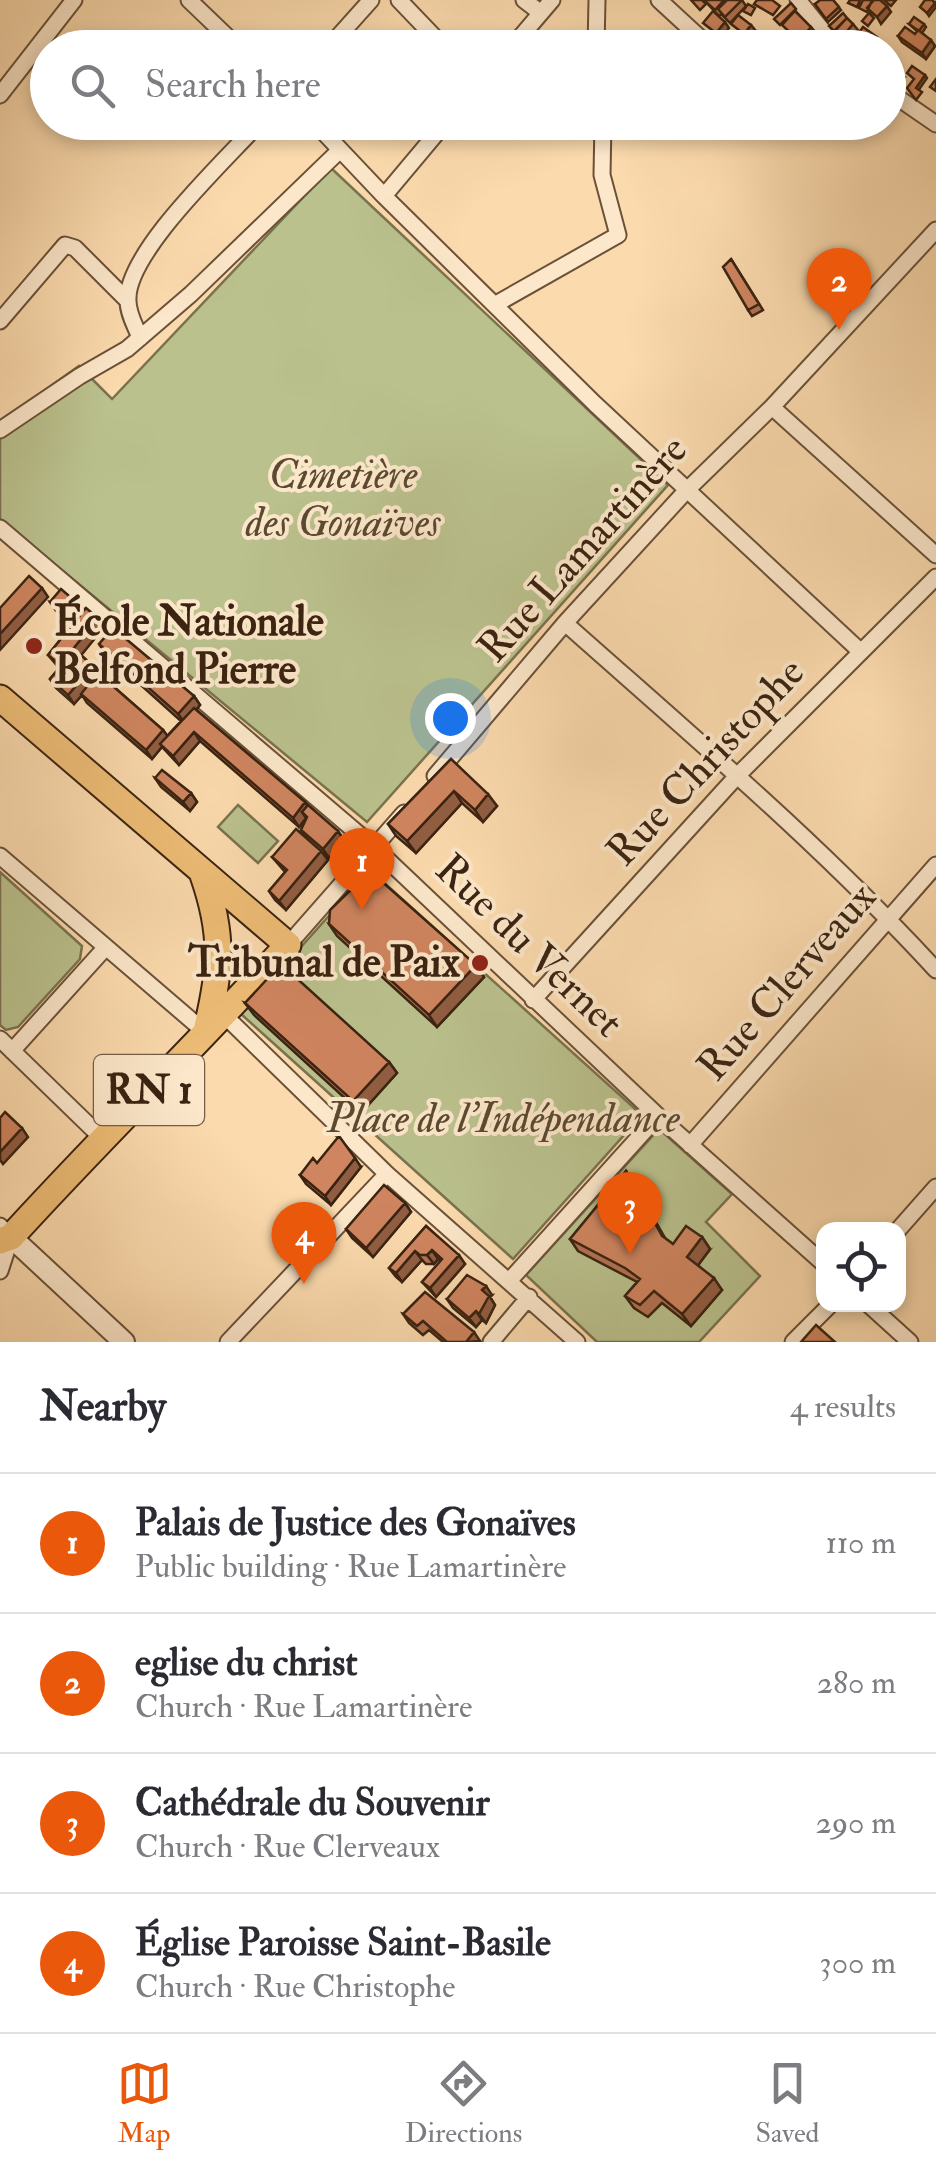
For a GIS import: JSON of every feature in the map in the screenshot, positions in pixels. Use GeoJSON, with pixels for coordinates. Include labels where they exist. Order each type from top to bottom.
{"type":"FeatureCollection","features":[{"type":"Feature","properties":{"kind":"main road"},"geometry":{"type":"LineString","coordinates":[[0,698],[288,945]]}},
{"type":"Feature","properties":{"kind":"main road","name":"RN 1"},"geometry":{"type":"LineString","coordinates":[[203,875],[214,906],[220,971],[215,1024]]}},
{"type":"Feature","properties":{"kind":"main road","name":"RN 1"},"geometry":{"type":"LineString","coordinates":[[4,1235],[215,1024],[288,945]]}},
{"type":"Feature","properties":{"kind":"street"},"geometry":{"type":"LineString","coordinates":[[51,30],[74,0]]}},
{"type":"Feature","properties":{"kind":"street"},"geometry":{"type":"LineString","coordinates":[[189,0],[220,30]]}},
{"type":"Feature","properties":{"kind":"street"},"geometry":{"type":"LineString","coordinates":[[344,30],[371,0]]}},
{"type":"Feature","properties":{"kind":"street"},"geometry":{"type":"LineString","coordinates":[[400,0],[428,30]]}},
{"type":"Feature","properties":{"kind":"street"},"geometry":{"type":"LineString","coordinates":[[524,0],[546,6],[526,30]]}},
{"type":"Feature","properties":{"kind":"street"},"geometry":{"type":"LineString","coordinates":[[596,30],[597,0]]}},
{"type":"Feature","properties":{"kind":"street"},"geometry":{"type":"LineString","coordinates":[[659,0],[692,30]]}},
{"type":"Feature","properties":{"kind":"street"},"geometry":{"type":"LineString","coordinates":[[798,0],[821,30]]}},
{"type":"Feature","properties":{"kind":"street"},"geometry":{"type":"LineString","coordinates":[[0,95],[30,56]]}},
{"type":"Feature","properties":{"kind":"street"},"geometry":{"type":"LineString","coordinates":[[906,103],[936,124]]}},
{"type":"Feature","properties":{"kind":"street"},"geometry":{"type":"LineString","coordinates":[[127,300],[133,274],[170,221],[244,140]]}},
{"type":"Feature","properties":{"kind":"street"},"geometry":{"type":"LineString","coordinates":[[331,140],[686,491],[860,651]]}},
{"type":"Feature","properties":{"kind":"street"},"geometry":{"type":"LineString","coordinates":[[384,196],[431,140]]}},
{"type":"Feature","properties":{"kind":"street"},"geometry":{"type":"LineString","coordinates":[[496,304],[618,235],[602,175],[603,140]]}},
{"type":"Feature","properties":{"kind":"street"},"geometry":{"type":"LineString","coordinates":[[0,430],[140,338],[340,150]]}},
{"type":"Feature","properties":{"kind":"street","name":"Rue Lamartinère"},"geometry":{"type":"LineString","coordinates":[[426,788],[565,623],[936,230]]}},
{"type":"Feature","properties":{"kind":"street"},"geometry":{"type":"LineString","coordinates":[[923,244],[936,256]]}},
{"type":"Feature","properties":{"kind":"street"},"geometry":{"type":"LineString","coordinates":[[0,321],[66,245],[76,248],[127,300],[140,338]]}},
{"type":"Feature","properties":{"kind":"street"},"geometry":{"type":"LineString","coordinates":[[772,407],[936,555]]}},
{"type":"Feature","properties":{"kind":"street","name":"Rue du Vernet"},"geometry":{"type":"LineString","coordinates":[[0,528],[375,848],[658,1116],[816,1257]]}},
{"type":"Feature","properties":{"kind":"street","name":"Rue Christophe"},"geometry":{"type":"LineString","coordinates":[[534,1000],[736,776],[936,578]]}},
{"type":"Feature","properties":{"kind":"street"},"geometry":{"type":"LineString","coordinates":[[565,623],[889,919],[936,970]]}},
{"type":"Feature","properties":{"kind":"street"},"geometry":{"type":"LineString","coordinates":[[288,945],[413,802]]}},
{"type":"Feature","properties":{"kind":"street"},"geometry":{"type":"LineString","coordinates":[[0,856],[106,947],[215,1024],[577,1342]]}},
{"type":"Feature","properties":{"kind":"street","name":"Rue Clerveaux"},"geometry":{"type":"LineString","coordinates":[[690,1144],[936,865]]}},
{"type":"Feature","properties":{"kind":"street"},"geometry":{"type":"LineString","coordinates":[[12,1051],[106,947]]}},
{"type":"Feature","properties":{"kind":"street"},"geometry":{"type":"LineString","coordinates":[[0,1039],[102,1138]]}},
{"type":"Feature","properties":{"kind":"street","name":"Rue Clerveaux"},"geometry":{"type":"LineString","coordinates":[[510,1280],[658,1116]]}},
{"type":"Feature","properties":{"kind":"street"},"geometry":{"type":"LineString","coordinates":[[228,1342],[388,1174]]}},
{"type":"Feature","properties":{"kind":"street"},"geometry":{"type":"LineString","coordinates":[[905,1222],[936,1187]]}},
{"type":"Feature","properties":{"kind":"street"},"geometry":{"type":"LineString","coordinates":[[0,1271],[4,1235]]}},
{"type":"Feature","properties":{"kind":"street"},"geometry":{"type":"LineString","coordinates":[[4,1235],[124,1342]]}},
{"type":"Feature","properties":{"kind":"street"},"geometry":{"type":"LineString","coordinates":[[491,1342],[529,1297]]}},
{"type":"Feature","properties":{"kind":"street"},"geometry":{"type":"LineString","coordinates":[[793,1342],[823,1312]]}},
{"type":"Feature","properties":{"kind":"street"},"geometry":{"type":"LineString","coordinates":[[877,1312],[910,1342]]}},
{"type":"Feature","properties":{"kind":"green space","name":"Cimetière des Gonaïves"},"geometry":{"type":"Polygon","coordinates":[[[331,168],[668,485],[367,822],[0,519],[0,422],[79,366],[112,399],[331,168]]]}},
{"type":"Feature","properties":{"kind":"green space"},"geometry":{"type":"Polygon","coordinates":[[[238,805],[278,841],[258,863],[218,827],[238,805]]]}},
{"type":"Feature","properties":{"kind":"green space","name":"Place de l'Indépendance"},"geometry":{"type":"Polygon","coordinates":[[[370,870],[642,1115],[513,1259],[241,1014],[370,870]]]}},
{"type":"Feature","properties":{"kind":"green space"},"geometry":{"type":"Polygon","coordinates":[[[0,872],[82,946],[80,959],[18,1027],[6,1030],[0,1025],[0,872]]]}},
{"type":"Feature","properties":{"kind":"green space"},"geometry":{"type":"Polygon","coordinates":[[[659,1129],[732,1194],[706,1222],[760,1276],[699,1342],[597,1342],[526,1275],[659,1129]],[[710,1250],[634,1279],[690,1325],[696,1268],[710,1250]]]}},
{"type":"Feature","properties":{"kind":"building"},"geometry":{"type":"Polygon","coordinates":[[[691,0],[702,0],[706,4],[700,10],[691,0]]]}},
{"type":"Feature","properties":{"kind":"building"},"geometry":{"type":"Polygon","coordinates":[[[704,0],[724,0],[715,10],[704,0]]]}},
{"type":"Feature","properties":{"kind":"building"},"geometry":{"type":"Polygon","coordinates":[[[727,0],[742,0],[725,17],[718,9],[727,0]]]}},
{"type":"Feature","properties":{"kind":"building"},"geometry":{"type":"Polygon","coordinates":[[[757,0],[772,0],[780,6],[773,15],[754,4],[757,0]]]}},
{"type":"Feature","properties":{"kind":"building"},"geometry":{"type":"Polygon","coordinates":[[[833,0],[839,7],[826,19],[815,4],[833,0]]]}},
{"type":"Feature","properties":{"kind":"building"},"geometry":{"type":"Polygon","coordinates":[[[863,0],[872,0],[867,12],[859,8],[863,0]]]}},
{"type":"Feature","properties":{"kind":"building"},"geometry":{"type":"Polygon","coordinates":[[[874,0],[887,6],[877,17],[867,8],[874,0]]]}},
{"type":"Feature","properties":{"kind":"building"},"geometry":{"type":"Polygon","coordinates":[[[925,0],[935,3],[927,13],[920,7],[925,0]]]}},
{"type":"Feature","properties":{"kind":"building"},"geometry":{"type":"Polygon","coordinates":[[[791,3],[796,9],[780,25],[774,19],[791,3]]]}},
{"type":"Feature","properties":{"kind":"building"},"geometry":{"type":"Polygon","coordinates":[[[748,4],[755,8],[751,15],[743,11],[748,4]]]}},
{"type":"Feature","properties":{"kind":"building"},"geometry":{"type":"Polygon","coordinates":[[[713,11],[725,22],[718,30],[703,23],[713,11]]]}},
{"type":"Feature","properties":{"kind":"building"},"geometry":{"type":"Polygon","coordinates":[[[795,11],[811,27],[787,30],[782,25],[795,11]]]}},
{"type":"Feature","properties":{"kind":"building"},"geometry":{"type":"Polygon","coordinates":[[[843,13],[847,18],[835,30],[829,26],[843,13]]]}},
{"type":"Feature","properties":{"kind":"building"},"geometry":{"type":"Polygon","coordinates":[[[869,13],[874,18],[868,26],[862,21],[869,13]]]}},
{"type":"Feature","properties":{"kind":"building"},"geometry":{"type":"Polygon","coordinates":[[[738,15],[751,25],[747,30],[739,30],[731,24],[738,15]]]}},
{"type":"Feature","properties":{"kind":"building"},"geometry":{"type":"Polygon","coordinates":[[[914,17],[924,24],[919,31],[909,24],[914,17]]]}},
{"type":"Feature","properties":{"kind":"building"},"geometry":{"type":"Polygon","coordinates":[[[847,18],[853,24],[848,30],[836,30],[847,18]]]}},
{"type":"Feature","properties":{"kind":"building"},"geometry":{"type":"Polygon","coordinates":[[[905,27],[915,34],[918,30],[931,40],[922,53],[906,42],[906,30],[903,30],[905,27]]]}},
{"type":"Feature","properties":{"kind":"building"},"geometry":{"type":"Polygon","coordinates":[[[912,66],[925,75],[916,88],[922,92],[916,100],[907,88],[914,79],[907,73],[912,66]]]}},
{"type":"Feature","properties":{"kind":"building"},"geometry":{"type":"Polygon","coordinates":[[[731,259],[759,304],[748,310],[723,267],[731,259]]]}},
{"type":"Feature","properties":{"kind":"building"},"geometry":{"type":"Polygon","coordinates":[[[29,576],[42,588],[0,634],[0,608],[29,576]]]}},
{"type":"Feature","properties":{"kind":"building"},"geometry":{"type":"Polygon","coordinates":[[[61,589],[83,608],[71,621],[50,602],[61,589]]]}},
{"type":"Feature","properties":{"kind":"building"},"geometry":{"type":"Polygon","coordinates":[[[86,608],[98,618],[60,665],[48,655],[86,608]]]}},
{"type":"Feature","properties":{"kind":"building"},"geometry":{"type":"Polygon","coordinates":[[[113,628],[194,696],[178,714],[99,644],[113,628]]]}},
{"type":"Feature","properties":{"kind":"building"},"geometry":{"type":"Polygon","coordinates":[[[75,650],[93,666],[68,695],[50,679],[75,650]]]}},
{"type":"Feature","properties":{"kind":"building"},"geometry":{"type":"Polygon","coordinates":[[[98,673],[163,730],[146,750],[81,694],[98,673]]]}},
{"type":"Feature","properties":{"kind":"building"},"geometry":{"type":"Polygon","coordinates":[[[194,708],[305,802],[293,818],[194,732],[173,756],[160,744],[194,708]]]}},
{"type":"Feature","properties":{"kind":"building"},"geometry":{"type":"Polygon","coordinates":[[[451,759],[488,794],[475,810],[454,791],[407,841],[388,824],[451,759]]]}},
{"type":"Feature","properties":{"kind":"building"},"geometry":{"type":"Polygon","coordinates":[[[162,770],[191,793],[183,802],[155,778],[162,770]]]}},
{"type":"Feature","properties":{"kind":"building"},"geometry":{"type":"Polygon","coordinates":[[[308,805],[338,831],[323,849],[301,830],[307,817],[302,812],[308,805]]]}},
{"type":"Feature","properties":{"kind":"building"},"geometry":{"type":"Polygon","coordinates":[[[296,829],[321,851],[279,901],[269,891],[287,870],[272,857],[296,829]]]}},
{"type":"Feature","properties":{"kind":"building"},"geometry":{"type":"Polygon","coordinates":[[[370,871],[476,965],[429,1015],[329,924],[330,910],[370,871]]]}},
{"type":"Feature","properties":{"kind":"building"},"geometry":{"type":"Polygon","coordinates":[[[281,964],[389,1062],[353,1101],[245,1003],[281,964]]]}},
{"type":"Feature","properties":{"kind":"building"},"geometry":{"type":"Polygon","coordinates":[[[5,1112],[22,1128],[0,1152],[0,1118],[5,1112]]]}},
{"type":"Feature","properties":{"kind":"building"},"geometry":{"type":"Polygon","coordinates":[[[339,1136],[355,1158],[325,1196],[300,1175],[313,1158],[317,1163],[339,1136]]]}},
{"type":"Feature","properties":{"kind":"building"},"geometry":{"type":"Polygon","coordinates":[[[626,1171],[662,1236],[673,1244],[686,1226],[702,1237],[687,1257],[714,1278],[682,1314],[654,1291],[640,1305],[625,1296],[640,1279],[570,1239],[626,1171]]]}},
{"type":"Feature","properties":{"kind":"building"},"geometry":{"type":"Polygon","coordinates":[[[384,1185],[405,1203],[366,1248],[346,1229],[384,1185]]]}},
{"type":"Feature","properties":{"kind":"building"},"geometry":{"type":"Polygon","coordinates":[[[426,1226],[459,1255],[430,1288],[422,1282],[442,1259],[432,1250],[427,1255],[415,1251],[396,1273],[389,1268],[426,1226]]]}},
{"type":"Feature","properties":{"kind":"building"},"geometry":{"type":"Polygon","coordinates":[[[467,1275],[486,1286],[482,1290],[489,1296],[479,1314],[476,1311],[469,1318],[447,1299],[467,1275]]]}},
{"type":"Feature","properties":{"kind":"building"},"geometry":{"type":"Polygon","coordinates":[[[425,1292],[474,1332],[466,1342],[447,1342],[423,1321],[417,1326],[403,1314],[425,1292]]]}},
{"type":"Feature","properties":{"kind":"building"},"geometry":{"type":"Polygon","coordinates":[[[816,1325],[835,1342],[801,1342],[816,1325]]]}},
{"type":"Feature","properties":{"kind":"place","name":"eglise du christ"},"geometry":{"type":"Point","coordinates":[839,330]}},
{"type":"Feature","properties":{"kind":"place","name":"École Nationale Belfond Pierre"},"geometry":{"type":"Point","coordinates":[34,646]}},
{"type":"Feature","properties":{"kind":"place","name":"Palais de Justice des Gonaïves"},"geometry":{"type":"Point","coordinates":[362,910]}},
{"type":"Feature","properties":{"kind":"place","name":"Tribunal de Paix"},"geometry":{"type":"Point","coordinates":[480,963]}},
{"type":"Feature","properties":{"kind":"place","name":"Cathédrale du Souvenir"},"geometry":{"type":"Point","coordinates":[630,1254]}},
{"type":"Feature","properties":{"kind":"place","name":"Église Paroisse Saint-Basile"},"geometry":{"type":"Point","coordinates":[304,1284]}}]}
